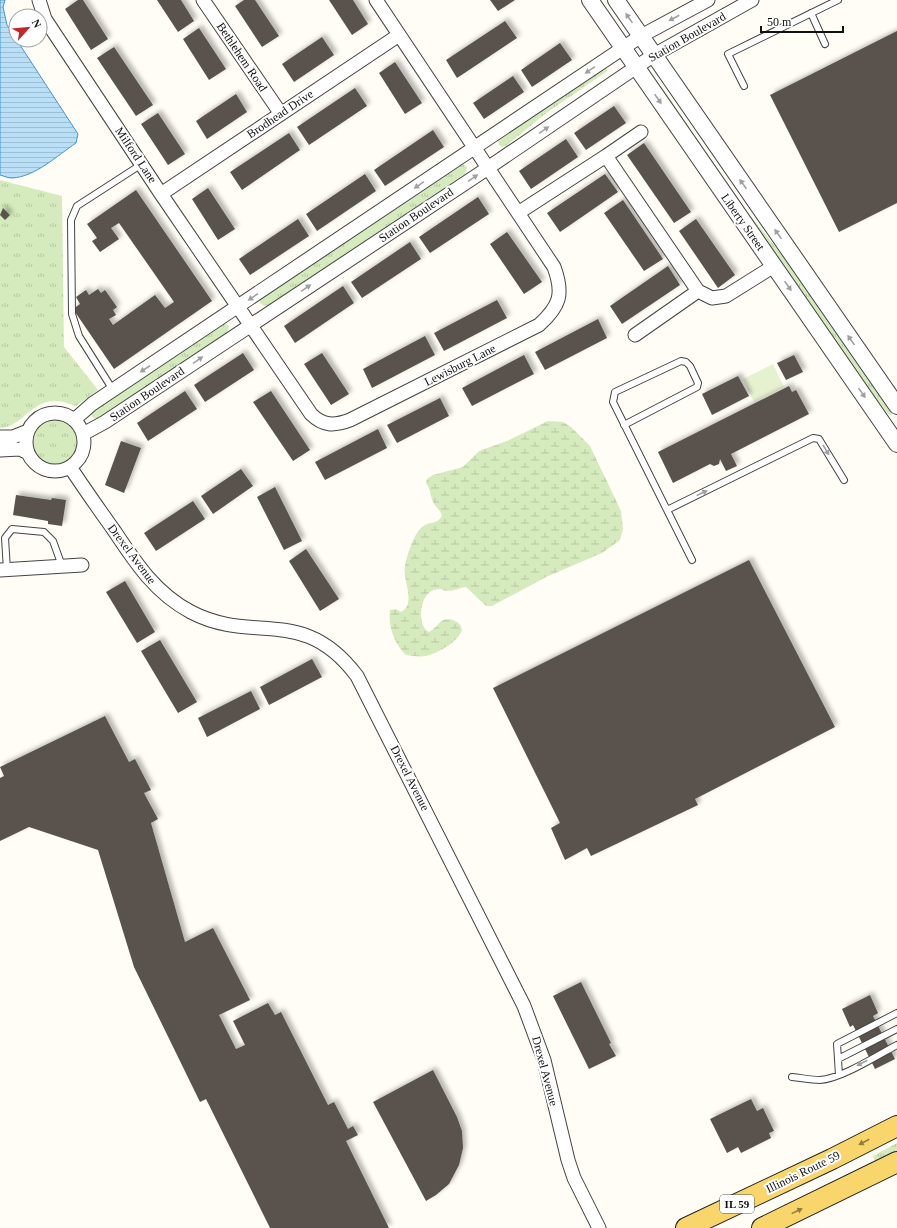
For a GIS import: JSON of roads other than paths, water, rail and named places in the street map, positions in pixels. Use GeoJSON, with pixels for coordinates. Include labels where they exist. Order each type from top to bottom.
{"type":"FeatureCollection","features":[{"type":"Feature","properties":{"kind":"main road","name":"Illinois Route 59"},"geometry":{"type":"LineString","coordinates":[[686,1228],[832,1159],[897,1126]]}},
{"type":"Feature","properties":{"kind":"main road","name":"IL 59"},"geometry":{"type":"LineString","coordinates":[[762,1228],[897,1162]]}},
{"type":"Feature","properties":{"kind":"street","name":"Milford Lane"},"geometry":{"type":"LineString","coordinates":[[38,0],[45,19],[250,325]]}},
{"type":"Feature","properties":{"kind":"street","name":"Bethlehem Road"},"geometry":{"type":"LineString","coordinates":[[203,0],[281,114]]}},
{"type":"Feature","properties":{"kind":"street"},"geometry":{"type":"LineString","coordinates":[[376,0],[474,147]]}},
{"type":"Feature","properties":{"kind":"street","name":"Liberty Street"},"geometry":{"type":"LineString","coordinates":[[590,0],[897,444]]}},
{"type":"Feature","properties":{"kind":"street","name":"Liberty Street"},"geometry":{"type":"LineString","coordinates":[[616,0],[897,406]]}},
{"type":"Feature","properties":{"kind":"street","name":"Station Boulevard"},"geometry":{"type":"LineString","coordinates":[[74,420],[92,404],[641,36],[708,0]]}},
{"type":"Feature","properties":{"kind":"street","name":"Station Boulevard"},"geometry":{"type":"LineString","coordinates":[[83,434],[105,422],[488,168],[654,55],[752,0]]}},
{"type":"Feature","properties":{"kind":"street","name":"Brodhead Drive"},"geometry":{"type":"LineString","coordinates":[[161,194],[400,35]]}},
{"type":"Feature","properties":{"kind":"street"},"geometry":{"type":"LineString","coordinates":[[518,213],[641,132]]}},
{"type":"Feature","properties":{"kind":"street","name":"Lewisburg Lane"},"geometry":{"type":"LineString","coordinates":[[250,325],[311,414],[319,422],[328,425],[339,424],[539,326],[551,314],[559,300],[560,283],[554,267],[474,147]]}},
{"type":"Feature","properties":{"kind":"street"},"geometry":{"type":"LineString","coordinates":[[606,156],[698,291],[712,298],[726,296],[774,266]]}},
{"type":"Feature","properties":{"kind":"street"},"geometry":{"type":"LineString","coordinates":[[635,336],[698,291]]}},
{"type":"Feature","properties":{"kind":"street"},"geometry":{"type":"LineString","coordinates":[[0,437],[13,437],[28,431],[39,417],[48,413],[57,413],[66,415],[74,420],[83,434],[84,443],[82,452],[70,467],[58,470],[46,469],[38,466],[28,453],[26,446],[28,431]]}},
{"type":"Feature","properties":{"kind":"street"},"geometry":{"type":"LineString","coordinates":[[0,450],[20,449],[28,453]]}},
{"type":"Feature","properties":{"kind":"street","name":"Drexel Avenue"},"geometry":{"type":"LineString","coordinates":[[70,467],[134,561],[153,584],[169,598],[192,612],[208,619],[240,626],[292,630],[316,638],[346,661],[358,676],[524,1006],[544,1060],[568,1160],[574,1178],[599,1228]]}},
{"type":"Feature","properties":{"kind":"street"},"geometry":{"type":"LineString","coordinates":[[3,570],[82,565]]}},
{"type":"Feature","properties":{"kind":"lane"},"geometry":{"type":"LineString","coordinates":[[744,86],[728,54],[838,0]]}},
{"type":"Feature","properties":{"kind":"lane"},"geometry":{"type":"LineString","coordinates":[[811,14],[825,44]]}},
{"type":"Feature","properties":{"kind":"lane"},"geometry":{"type":"LineString","coordinates":[[113,390],[79,336],[72,314],[71,220],[76,206],[142,164]]}},
{"type":"Feature","properties":{"kind":"lane"},"geometry":{"type":"LineString","coordinates":[[624,425],[698,387],[698,383],[690,366],[686,362],[681,361],[615,392],[613,402],[624,425],[692,560]]}},
{"type":"Feature","properties":{"kind":"lane"},"geometry":{"type":"LineString","coordinates":[[667,510],[813,438],[819,439],[844,480]]}},
{"type":"Feature","properties":{"kind":"lane"},"geometry":{"type":"LineString","coordinates":[[3,570],[5,538],[12,529],[44,532],[53,541],[62,566]]}},
{"type":"Feature","properties":{"kind":"lane"},"geometry":{"type":"LineString","coordinates":[[839,1075],[837,1044],[897,1013]]}},
{"type":"Feature","properties":{"kind":"lane"},"geometry":{"type":"LineString","coordinates":[[838,1059],[897,1029]]}},
{"type":"Feature","properties":{"kind":"lane"},"geometry":{"type":"LineString","coordinates":[[792,1077],[821,1080],[839,1075],[897,1045]]}},
{"type":"Feature","properties":{"kind":"water"},"geometry":{"type":"Polygon","coordinates":[[[0,0],[5,0],[3,7],[8,27],[8,48],[22,48],[78,134],[76,143],[38,170],[21,177],[12,178],[0,175],[0,0]]]}}]}
